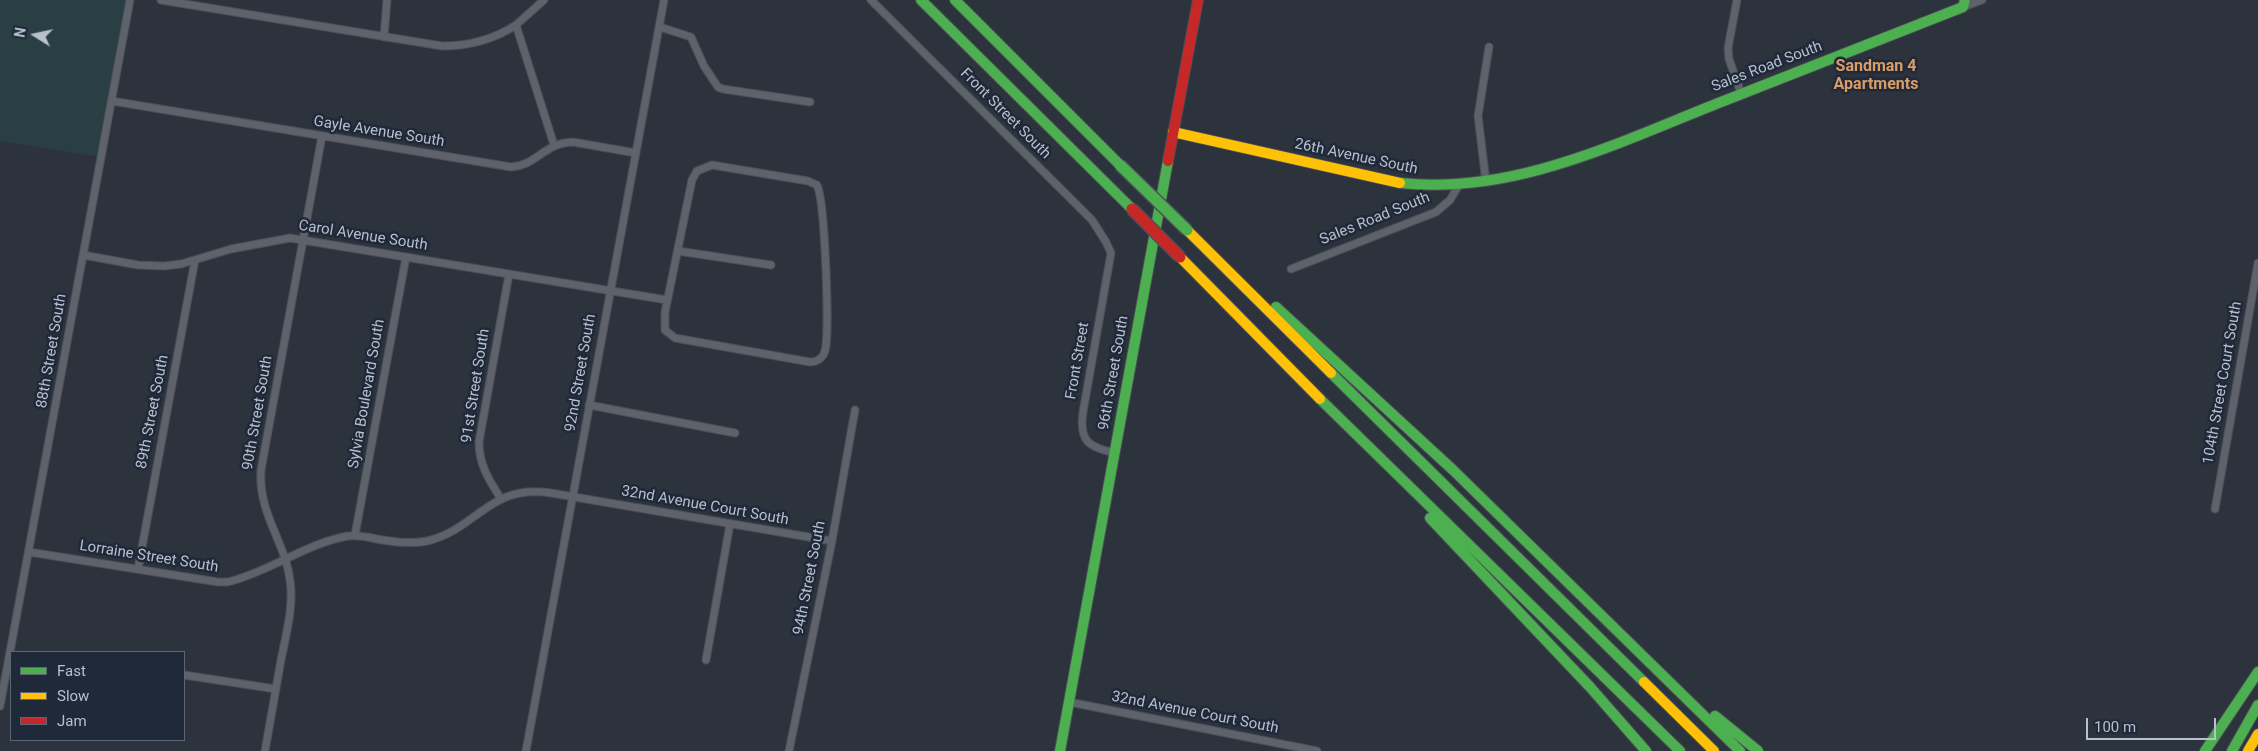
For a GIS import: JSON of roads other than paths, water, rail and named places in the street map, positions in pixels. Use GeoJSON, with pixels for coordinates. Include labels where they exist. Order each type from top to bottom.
{"type":"FeatureCollection","features":[{"type":"Feature","properties":{"kind":"main road"},"geometry":{"type":"LineString","coordinates":[[921,0],[1316,395],[1680,751]]}},
{"type":"Feature","properties":{"kind":"main road"},"geometry":{"type":"LineString","coordinates":[[955,0],[1714,751]]}},
{"type":"Feature","properties":{"kind":"main road","name":"96th Street South"},"geometry":{"type":"LineString","coordinates":[[1060,751],[1198,0]]}},
{"type":"Feature","properties":{"kind":"main road","name":"Sales Road South"},"geometry":{"type":"LineString","coordinates":[[1564,164],[1964,4]]}},
{"type":"Feature","properties":{"kind":"main road","name":"26th Avenue South"},"geometry":{"type":"LineString","coordinates":[[1174,132],[1391,182],[1423,186],[1486,182],[1564,164]]}},
{"type":"Feature","properties":{"kind":"main road"},"geometry":{"type":"LineString","coordinates":[[1202,246],[1277,308],[1532,545],[1654,668],[1740,751]]}},
{"type":"Feature","properties":{"kind":"main road"},"geometry":{"type":"LineString","coordinates":[[1316,395],[1590,686],[1646,751]]}},
{"type":"Feature","properties":{"kind":"main road"},"geometry":{"type":"LineString","coordinates":[[1654,668],[1758,751]]}},
{"type":"Feature","properties":{"kind":"main road"},"geometry":{"type":"LineString","coordinates":[[2205,751],[2258,672]]}},
{"type":"Feature","properties":{"kind":"main road"},"geometry":{"type":"LineString","coordinates":[[2232,751],[2258,705]]}},
{"type":"Feature","properties":{"kind":"main road"},"geometry":{"type":"LineString","coordinates":[[2248,751],[2258,734]]}},
{"type":"Feature","properties":{"kind":"street","name":"88th Street South"},"geometry":{"type":"LineString","coordinates":[[11,651],[130,0]]}},
{"type":"Feature","properties":{"kind":"street"},"geometry":{"type":"LineString","coordinates":[[161,0],[432,45],[462,45],[490,38],[516,25],[544,0]]}},
{"type":"Feature","properties":{"kind":"street"},"geometry":{"type":"LineString","coordinates":[[384,37],[387,0]]}},
{"type":"Feature","properties":{"kind":"street","name":"92nd Street South"},"geometry":{"type":"LineString","coordinates":[[526,751],[664,0]]}},
{"type":"Feature","properties":{"kind":"street","name":"Front Street South"},"geometry":{"type":"LineString","coordinates":[[870,0],[1092,220],[1111,253]]}},
{"type":"Feature","properties":{"kind":"street"},"geometry":{"type":"LineString","coordinates":[[1736,0],[1728,48],[1728,60],[1741,94]]}},
{"type":"Feature","properties":{"kind":"street","name":"Sales Road South"},"geometry":{"type":"LineString","coordinates":[[1964,4],[1982,0]]}},
{"type":"Feature","properties":{"kind":"street"},"geometry":{"type":"LineString","coordinates":[[516,25],[554,145],[573,142],[636,154]]}},
{"type":"Feature","properties":{"kind":"street"},"geometry":{"type":"LineString","coordinates":[[660,27],[691,36],[711,79],[723,89],[810,102]]}},
{"type":"Feature","properties":{"kind":"street"},"geometry":{"type":"LineString","coordinates":[[1486,182],[1478,116],[1489,47]]}},
{"type":"Feature","properties":{"kind":"street","name":"Gayle Avenue South"},"geometry":{"type":"LineString","coordinates":[[112,101],[511,167],[527,164],[554,145]]}},
{"type":"Feature","properties":{"kind":"street","name":"90th Street South"},"geometry":{"type":"LineString","coordinates":[[265,751],[286,634],[291,592],[290,579],[264,505],[260,482],[322,136]]}},
{"type":"Feature","properties":{"kind":"street"},"geometry":{"type":"LineString","coordinates":[[712,166],[815,183],[819,190],[823,221],[827,328],[824,353],[815,362],[810,362],[675,338],[664,330],[664,312],[678,251],[692,180],[697,171],[712,166]]}},
{"type":"Feature","properties":{"kind":"street","name":"Sales Road South"},"geometry":{"type":"LineString","coordinates":[[1291,269],[1436,212],[1450,200],[1460,184]]}},
{"type":"Feature","properties":{"kind":"street","name":"Carol Avenue South"},"geometry":{"type":"LineString","coordinates":[[83,255],[155,267],[173,265],[231,249],[290,238],[667,300]]}},
{"type":"Feature","properties":{"kind":"street"},"geometry":{"type":"LineString","coordinates":[[678,251],[771,265]]}},
{"type":"Feature","properties":{"kind":"street","name":"Front Street"},"geometry":{"type":"LineString","coordinates":[[1111,253],[1081,424],[1082,434],[1088,443],[1101,450],[1115,453]]}},
{"type":"Feature","properties":{"kind":"street","name":"Sylvia Boulevard South"},"geometry":{"type":"LineString","coordinates":[[355,535],[406,257]]}},
{"type":"Feature","properties":{"kind":"street","name":"89th Street South"},"geometry":{"type":"LineString","coordinates":[[138,569],[195,260]]}},
{"type":"Feature","properties":{"kind":"street","name":"104th Street Court South"},"geometry":{"type":"LineString","coordinates":[[2215,509],[2258,263]]}},
{"type":"Feature","properties":{"kind":"street","name":"91st Street South"},"geometry":{"type":"LineString","coordinates":[[501,499],[484,471],[479,442],[509,274]]}},
{"type":"Feature","properties":{"kind":"street"},"geometry":{"type":"LineString","coordinates":[[589,405],[735,432]]}},
{"type":"Feature","properties":{"kind":"street","name":"94th Street South"},"geometry":{"type":"LineString","coordinates":[[790,751],[832,541],[855,410]]}},
{"type":"Feature","properties":{"kind":"street","name":"Lorraine Street South"},"geometry":{"type":"LineString","coordinates":[[29,552],[228,582],[284,561],[330,540],[355,535],[394,541],[427,541],[449,534],[501,499],[529,492],[543,492],[573,497]]}},
{"type":"Feature","properties":{"kind":"street","name":"32nd Avenue Court South"},"geometry":{"type":"LineString","coordinates":[[573,497],[832,541]]}},
{"type":"Feature","properties":{"kind":"street"},"geometry":{"type":"LineString","coordinates":[[706,660],[730,524]]}},
{"type":"Feature","properties":{"kind":"street","name":"88th Street South"},"geometry":{"type":"LineString","coordinates":[[0,706],[10,657]]}},
{"type":"Feature","properties":{"kind":"street"},"geometry":{"type":"LineString","coordinates":[[185,675],[276,689]]}},
{"type":"Feature","properties":{"kind":"street","name":"32nd Avenue Court South"},"geometry":{"type":"LineString","coordinates":[[1069,702],[1317,751]]}},
{"type":"Feature","properties":{"kind":"district","name":"Sandman 4 Apartments"},"geometry":{"type":"Point","coordinates":[1876,76]}}]}
